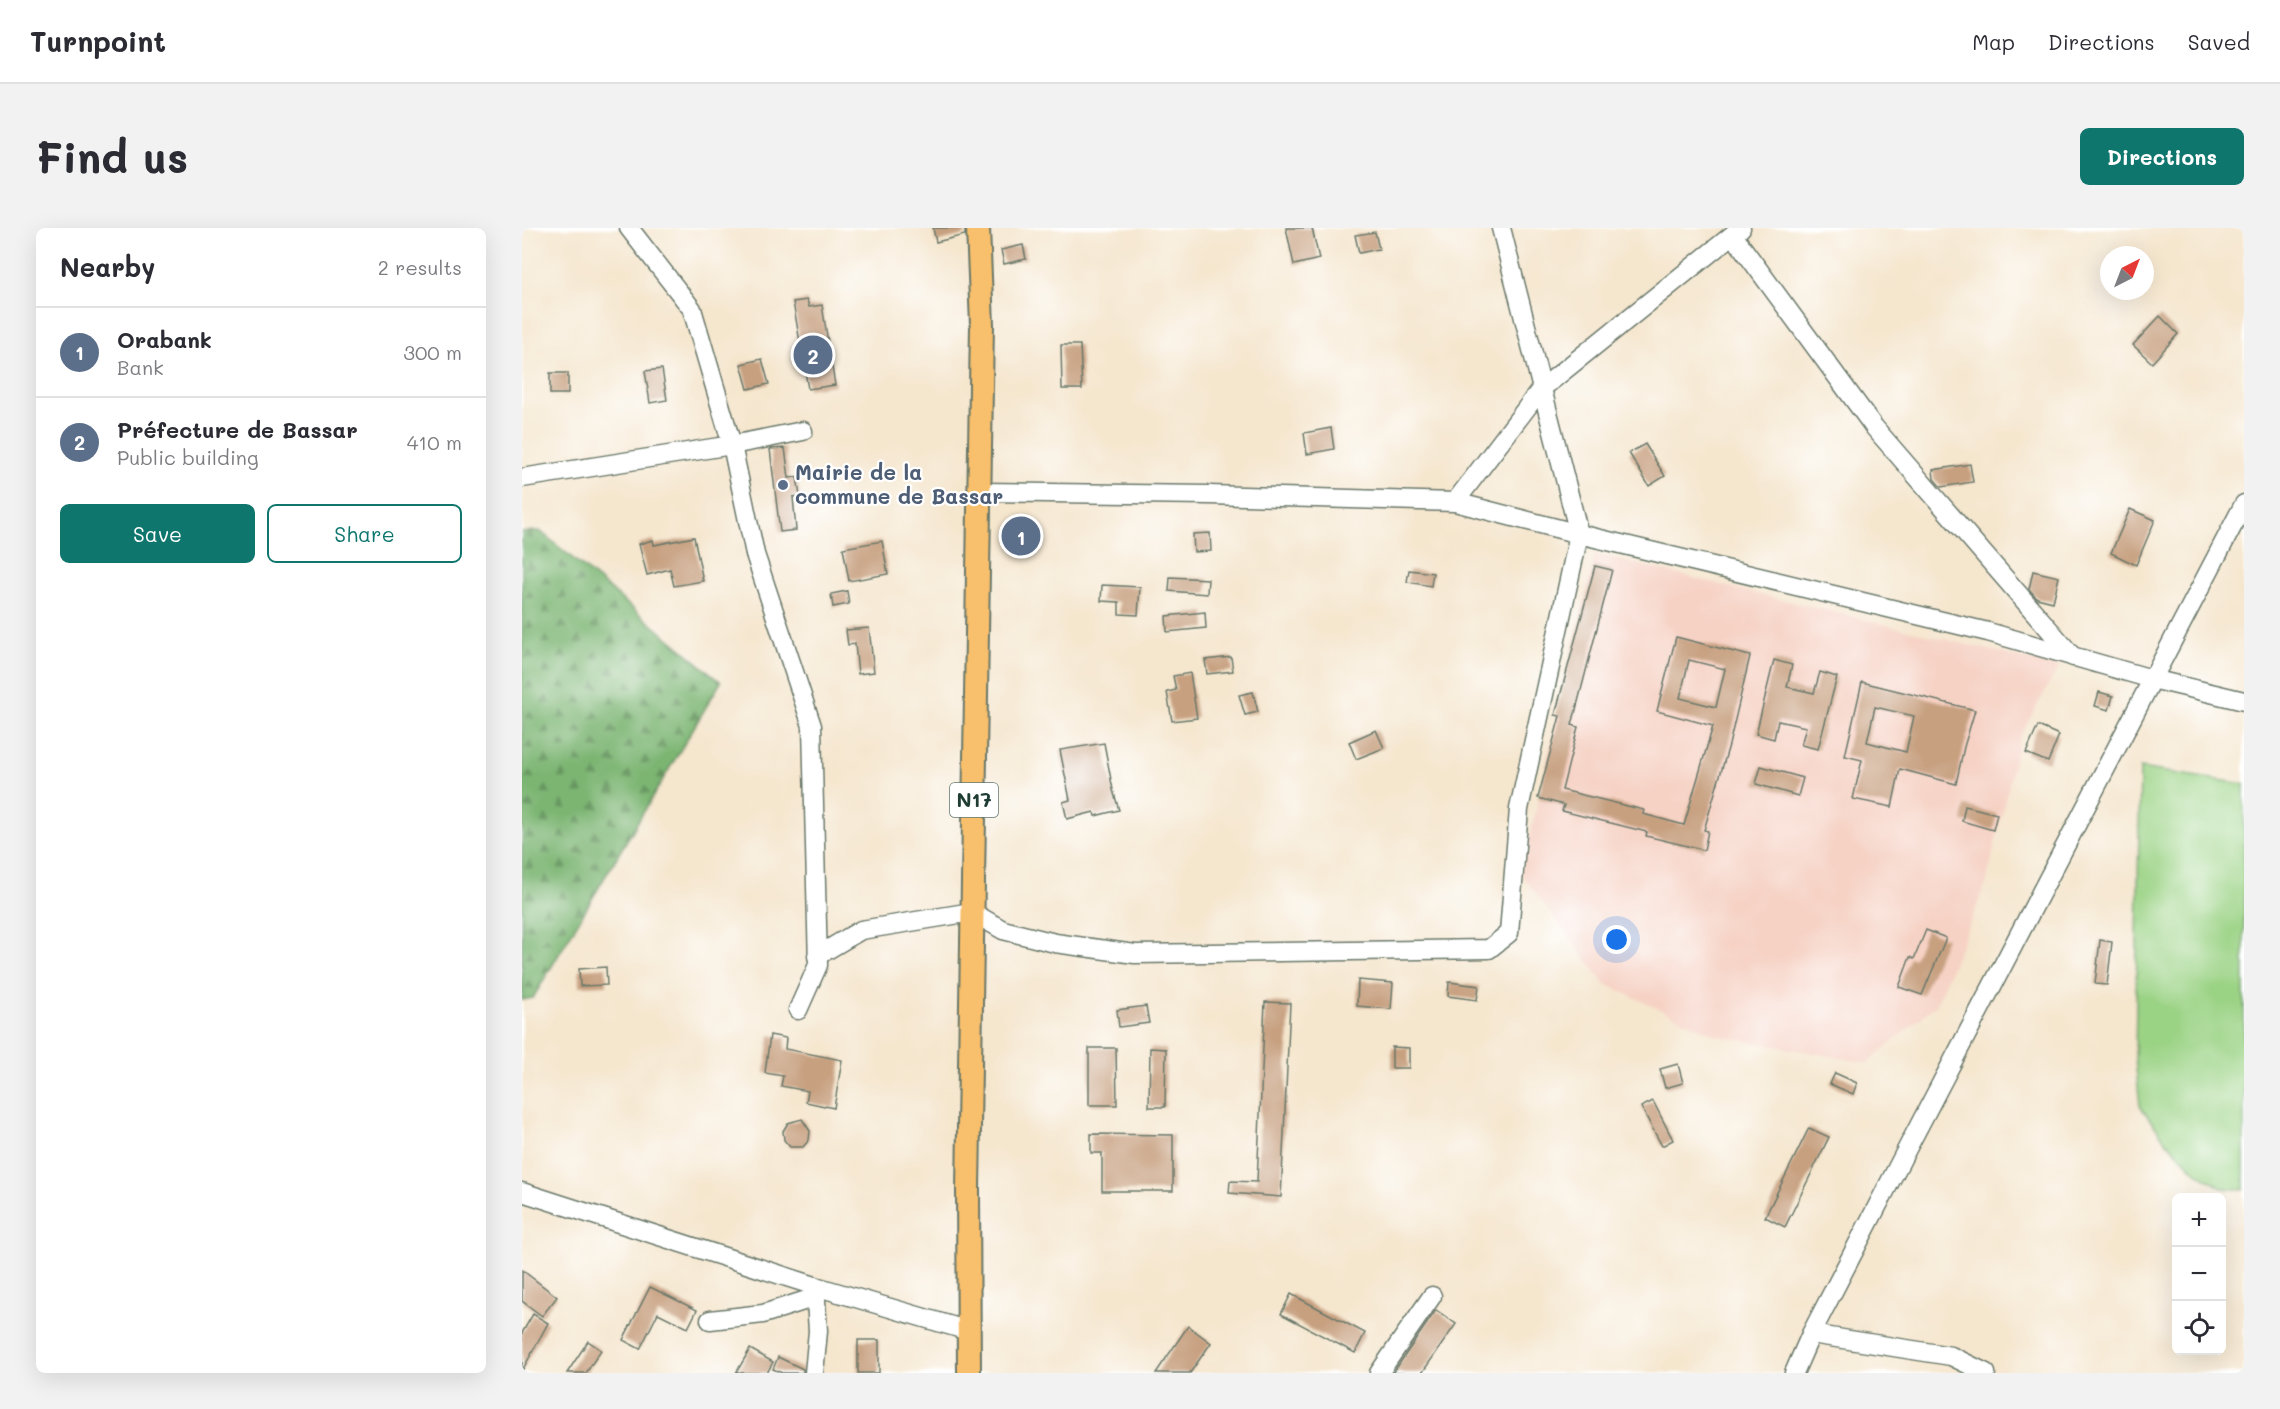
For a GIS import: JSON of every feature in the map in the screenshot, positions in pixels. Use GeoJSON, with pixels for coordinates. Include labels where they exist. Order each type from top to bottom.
{"type":"FeatureCollection","features":[{"type":"Feature","properties":{"kind":"main road","name":"N17"},"geometry":{"type":"LineString","coordinates":[[969,1373],[968,1189],[982,326],[978,228]]}},
{"type":"Feature","properties":{"kind":"street"},"geometry":{"type":"LineString","coordinates":[[628,228],[692,309],[732,445],[755,554],[812,726],[818,965],[798,1010]]}},
{"type":"Feature","properties":{"kind":"street"},"geometry":{"type":"LineString","coordinates":[[817,956],[861,930],[972,912],[1003,930],[1055,943],[1136,954],[1489,949],[1509,933],[1519,809],[1579,534],[1501,228]]}},
{"type":"Feature","properties":{"kind":"street"},"geometry":{"type":"LineString","coordinates":[[1455,502],[1541,389],[1737,231],[1874,427],[2073,657]]}},
{"type":"Feature","properties":{"kind":"street"},"geometry":{"type":"LineString","coordinates":[[522,478],[732,445],[802,431]]}},
{"type":"Feature","properties":{"kind":"street"},"geometry":{"type":"LineString","coordinates":[[979,492],[1209,495],[1455,502],[1988,632],[2152,680],[2244,701]]}},
{"type":"Feature","properties":{"kind":"street"},"geometry":{"type":"LineString","coordinates":[[1794,1373],[1811,1334],[2244,504]]}},
{"type":"Feature","properties":{"kind":"street"},"geometry":{"type":"LineString","coordinates":[[522,1192],[815,1292],[969,1331]]}},
{"type":"Feature","properties":{"kind":"street"},"geometry":{"type":"LineString","coordinates":[[710,1320],[763,1314],[815,1292]]}},
{"type":"Feature","properties":{"kind":"street"},"geometry":{"type":"LineString","coordinates":[[814,1373],[818,1331],[815,1292]]}},
{"type":"Feature","properties":{"kind":"street"},"geometry":{"type":"LineString","coordinates":[[1379,1373],[1432,1296]]}},
{"type":"Feature","properties":{"kind":"street"},"geometry":{"type":"LineString","coordinates":[[1811,1334],[1951,1356],[1986,1373]]}},
{"type":"Feature","properties":{"kind":"shaded area"},"geometry":{"type":"Polygon","coordinates":[[[1595,554],[2059,667],[2020,736],[1986,884],[1936,1005],[1868,1063],[1715,1035],[1605,984],[1521,874],[1595,554]]]}},
{"type":"Feature","properties":{"kind":"green space"},"geometry":{"type":"Polygon","coordinates":[[[540,531],[721,682],[533,998],[522,1000],[522,532],[540,531]]]}},
{"type":"Feature","properties":{"kind":"green space"},"geometry":{"type":"Polygon","coordinates":[[[2140,768],[2244,784],[2244,1190],[2222,1188],[2196,1172],[2165,1140],[2140,1106],[2135,1059],[2140,768]]]}},
{"type":"Feature","properties":{"kind":"building"},"geometry":{"type":"Polygon","coordinates":[[[933,228],[965,228],[965,235],[936,242],[933,228]]]}},
{"type":"Feature","properties":{"kind":"building"},"geometry":{"type":"Polygon","coordinates":[[[1286,228],[1312,228],[1319,259],[1294,265],[1286,228]]]}},
{"type":"Feature","properties":{"kind":"building"},"geometry":{"type":"Polygon","coordinates":[[[1375,232],[1379,249],[1359,253],[1355,235],[1375,232]]]}},
{"type":"Feature","properties":{"kind":"building"},"geometry":{"type":"Polygon","coordinates":[[[1023,245],[1026,259],[1004,264],[1001,250],[1023,245]]]}},
{"type":"Feature","properties":{"kind":"building"},"geometry":{"type":"Polygon","coordinates":[[[807,300],[809,307],[822,305],[835,385],[808,389],[793,302],[807,300]]]}},
{"type":"Feature","properties":{"kind":"building"},"geometry":{"type":"Polygon","coordinates":[[[2160,316],[2178,334],[2152,363],[2133,345],[2160,316]]]}},
{"type":"Feature","properties":{"kind":"building"},"geometry":{"type":"Polygon","coordinates":[[[1061,345],[1080,345],[1082,389],[1062,389],[1061,345]]]}},
{"type":"Feature","properties":{"kind":"building"},"geometry":{"type":"Polygon","coordinates":[[[762,359],[769,384],[748,389],[741,364],[762,359]]]}},
{"type":"Feature","properties":{"kind":"building"},"geometry":{"type":"Polygon","coordinates":[[[662,369],[667,400],[650,403],[645,371],[662,369]]]}},
{"type":"Feature","properties":{"kind":"building"},"geometry":{"type":"Polygon","coordinates":[[[550,373],[568,373],[568,394],[550,394],[550,373]]]}},
{"type":"Feature","properties":{"kind":"building"},"geometry":{"type":"Polygon","coordinates":[[[1331,428],[1334,449],[1307,454],[1304,433],[1331,428]]]}},
{"type":"Feature","properties":{"kind":"building"},"geometry":{"type":"Polygon","coordinates":[[[1645,444],[1665,476],[1649,486],[1629,453],[1645,444]]]}},
{"type":"Feature","properties":{"kind":"building"},"geometry":{"type":"Polygon","coordinates":[[[785,448],[789,478],[797,477],[800,496],[793,497],[796,530],[780,532],[770,449],[785,448]]]}},
{"type":"Feature","properties":{"kind":"building"},"geometry":{"type":"Polygon","coordinates":[[[1970,464],[1973,482],[1941,487],[1934,479],[1933,470],[1970,464]]]}},
{"type":"Feature","properties":{"kind":"building"},"geometry":{"type":"Polygon","coordinates":[[[2130,509],[2155,520],[2136,565],[2111,553],[2130,509]]]}},
{"type":"Feature","properties":{"kind":"building"},"geometry":{"type":"Polygon","coordinates":[[[1210,533],[1211,551],[1194,552],[1193,534],[1210,533]]]}},
{"type":"Feature","properties":{"kind":"building"},"geometry":{"type":"Polygon","coordinates":[[[694,537],[703,581],[674,586],[670,569],[647,575],[639,544],[653,540],[654,545],[694,537]]]}},
{"type":"Feature","properties":{"kind":"building"},"geometry":{"type":"Polygon","coordinates":[[[882,541],[888,574],[849,581],[843,548],[882,541]]]}},
{"type":"Feature","properties":{"kind":"building"},"geometry":{"type":"Polygon","coordinates":[[[1595,566],[1612,570],[1572,725],[1578,727],[1562,790],[1644,810],[1643,814],[1684,825],[1713,726],[1657,711],[1676,637],[1750,656],[1729,745],[1704,830],[1708,831],[1704,850],[1646,836],[1647,832],[1562,811],[1564,805],[1538,798],[1560,716],[1555,715],[1595,566]],[[1689,660],[1680,698],[1716,707],[1725,669],[1689,660]]]}},
{"type":"Feature","properties":{"kind":"building"},"geometry":{"type":"Polygon","coordinates":[[[1409,570],[1433,573],[1431,586],[1407,582],[1409,570]]]}},
{"type":"Feature","properties":{"kind":"building"},"geometry":{"type":"Polygon","coordinates":[[[2033,571],[2059,577],[2053,602],[2037,598],[2029,589],[2033,571]]]}},
{"type":"Feature","properties":{"kind":"building"},"geometry":{"type":"Polygon","coordinates":[[[1170,577],[1208,579],[1207,594],[1169,591],[1170,577]]]}},
{"type":"Feature","properties":{"kind":"building"},"geometry":{"type":"Polygon","coordinates":[[[1102,585],[1140,587],[1138,615],[1119,614],[1119,602],[1101,601],[1102,585]]]}},
{"type":"Feature","properties":{"kind":"building"},"geometry":{"type":"Polygon","coordinates":[[[847,591],[849,604],[833,607],[831,594],[847,591]]]}},
{"type":"Feature","properties":{"kind":"building"},"geometry":{"type":"Polygon","coordinates":[[[1205,612],[1206,628],[1167,632],[1166,616],[1205,612]]]}},
{"type":"Feature","properties":{"kind":"building"},"geometry":{"type":"Polygon","coordinates":[[[869,628],[874,672],[858,674],[855,644],[848,645],[846,630],[869,628]]]}},
{"type":"Feature","properties":{"kind":"building"},"geometry":{"type":"Polygon","coordinates":[[[1231,657],[1233,671],[1207,674],[1205,660],[1231,657]]]}},
{"type":"Feature","properties":{"kind":"building"},"geometry":{"type":"Polygon","coordinates":[[[1774,660],[1792,665],[1787,687],[1814,693],[1820,672],[1837,677],[1818,749],[1801,745],[1806,727],[1778,721],[1774,739],[1756,734],[1774,660]]]}},
{"type":"Feature","properties":{"kind":"building"},"geometry":{"type":"Polygon","coordinates":[[[1190,673],[1197,718],[1172,721],[1167,692],[1176,690],[1173,676],[1190,673]]]}},
{"type":"Feature","properties":{"kind":"building"},"geometry":{"type":"Polygon","coordinates":[[[1862,682],[1975,710],[1956,784],[1900,769],[1892,807],[1853,799],[1862,760],[1845,756],[1862,682]],[[1875,707],[1867,742],[1906,752],[1914,716],[1875,707]]]}},
{"type":"Feature","properties":{"kind":"building"},"geometry":{"type":"Polygon","coordinates":[[[1253,692],[1258,712],[1245,715],[1239,695],[1253,692]]]}},
{"type":"Feature","properties":{"kind":"building"},"geometry":{"type":"Polygon","coordinates":[[[2099,692],[2113,696],[2109,710],[2095,706],[2099,692]]]}},
{"type":"Feature","properties":{"kind":"building"},"geometry":{"type":"Polygon","coordinates":[[[2038,726],[2059,735],[2048,762],[2026,753],[2038,726]]]}},
{"type":"Feature","properties":{"kind":"building"},"geometry":{"type":"Polygon","coordinates":[[[1376,730],[1384,748],[1356,759],[1349,742],[1376,730]]]}},
{"type":"Feature","properties":{"kind":"building"},"geometry":{"type":"Polygon","coordinates":[[[1104,743],[1119,810],[1095,816],[1094,812],[1067,819],[1063,802],[1070,800],[1060,750],[1104,743]]]}},
{"type":"Feature","properties":{"kind":"building"},"geometry":{"type":"Polygon","coordinates":[[[1761,766],[1803,778],[1798,796],[1756,784],[1761,766]]]}},
{"type":"Feature","properties":{"kind":"building"},"geometry":{"type":"Polygon","coordinates":[[[1965,806],[1997,814],[1993,830],[1962,821],[1965,806]]]}},
{"type":"Feature","properties":{"kind":"building"},"geometry":{"type":"Polygon","coordinates":[[[1926,930],[1946,938],[1922,995],[1899,987],[1910,957],[1914,959],[1926,930]]]}},
{"type":"Feature","properties":{"kind":"building"},"geometry":{"type":"Polygon","coordinates":[[[2100,940],[2112,942],[2107,985],[2095,984],[2100,940]]]}},
{"type":"Feature","properties":{"kind":"building"},"geometry":{"type":"Polygon","coordinates":[[[606,967],[607,985],[580,986],[579,969],[606,967]]]}},
{"type":"Feature","properties":{"kind":"building"},"geometry":{"type":"Polygon","coordinates":[[[1358,980],[1393,983],[1391,1009],[1357,1006],[1358,980]]]}},
{"type":"Feature","properties":{"kind":"building"},"geometry":{"type":"Polygon","coordinates":[[[1449,982],[1479,986],[1477,1000],[1448,996],[1449,982]]]}},
{"type":"Feature","properties":{"kind":"building"},"geometry":{"type":"Polygon","coordinates":[[[1265,1002],[1290,1003],[1281,1197],[1229,1193],[1230,1181],[1257,1182],[1265,1002]]]}},
{"type":"Feature","properties":{"kind":"building"},"geometry":{"type":"Polygon","coordinates":[[[1146,1006],[1149,1023],[1119,1027],[1117,1010],[1146,1006]]]}},
{"type":"Feature","properties":{"kind":"building"},"geometry":{"type":"Polygon","coordinates":[[[770,1035],[786,1038],[785,1049],[842,1060],[834,1108],[806,1102],[808,1091],[781,1086],[783,1076],[765,1073],[770,1035]]]}},
{"type":"Feature","properties":{"kind":"building"},"geometry":{"type":"Polygon","coordinates":[[[1392,1047],[1409,1048],[1409,1068],[1392,1068],[1392,1047]]]}},
{"type":"Feature","properties":{"kind":"building"},"geometry":{"type":"Polygon","coordinates":[[[1089,1048],[1116,1048],[1117,1105],[1089,1105],[1089,1048]]]}},
{"type":"Feature","properties":{"kind":"building"},"geometry":{"type":"Polygon","coordinates":[[[1150,1048],[1166,1049],[1165,1107],[1149,1107],[1150,1048]]]}},
{"type":"Feature","properties":{"kind":"building"},"geometry":{"type":"Polygon","coordinates":[[[1678,1064],[1683,1083],[1665,1088],[1660,1069],[1678,1064]]]}},
{"type":"Feature","properties":{"kind":"building"},"geometry":{"type":"Polygon","coordinates":[[[1835,1073],[1857,1083],[1853,1094],[1830,1084],[1835,1073]]]}},
{"type":"Feature","properties":{"kind":"building"},"geometry":{"type":"Polygon","coordinates":[[[1653,1101],[1673,1140],[1662,1146],[1641,1107],[1653,1101]]]}},
{"type":"Feature","properties":{"kind":"building"},"geometry":{"type":"Polygon","coordinates":[[[802,1119],[810,1131],[809,1140],[803,1147],[790,1147],[784,1140],[783,1131],[788,1123],[802,1119]]]}},
{"type":"Feature","properties":{"kind":"building"},"geometry":{"type":"Polygon","coordinates":[[[1809,1128],[1829,1137],[1785,1227],[1765,1217],[1809,1128]]]}},
{"type":"Feature","properties":{"kind":"building"},"geometry":{"type":"Polygon","coordinates":[[[1091,1134],[1173,1135],[1173,1191],[1102,1191],[1102,1153],[1091,1153],[1091,1134]]]}},
{"type":"Feature","properties":{"kind":"building"},"geometry":{"type":"Polygon","coordinates":[[[522,1270],[557,1297],[542,1316],[522,1301],[522,1270]]]}},
{"type":"Feature","properties":{"kind":"building"},"geometry":{"type":"Polygon","coordinates":[[[650,1287],[697,1310],[688,1328],[658,1313],[640,1349],[623,1340],[650,1287]]]}},
{"type":"Feature","properties":{"kind":"building"},"geometry":{"type":"Polygon","coordinates":[[[1291,1294],[1365,1333],[1355,1353],[1281,1314],[1291,1294]]]}},
{"type":"Feature","properties":{"kind":"building"},"geometry":{"type":"Polygon","coordinates":[[[1436,1310],[1456,1324],[1422,1373],[1393,1373],[1436,1310]]]}},
{"type":"Feature","properties":{"kind":"building"},"geometry":{"type":"Polygon","coordinates":[[[533,1314],[548,1323],[522,1371],[522,1333],[533,1314]]]}},
{"type":"Feature","properties":{"kind":"building"},"geometry":{"type":"Polygon","coordinates":[[[1188,1326],[1211,1343],[1190,1373],[1156,1373],[1188,1326]]]}},
{"type":"Feature","properties":{"kind":"building"},"geometry":{"type":"Polygon","coordinates":[[[858,1340],[879,1340],[879,1373],[858,1373],[858,1340]]]}},
{"type":"Feature","properties":{"kind":"building"},"geometry":{"type":"Polygon","coordinates":[[[588,1341],[601,1350],[586,1373],[567,1373],[588,1341]]]}},
{"type":"Feature","properties":{"kind":"building"},"geometry":{"type":"Polygon","coordinates":[[[750,1349],[773,1362],[767,1373],[736,1373],[750,1349]]]}},
{"type":"Feature","properties":{"kind":"building"},"geometry":{"type":"Polygon","coordinates":[[[778,1357],[803,1369],[803,1373],[782,1373],[773,1369],[778,1357]]]}},
{"type":"Feature","properties":{"kind":"place","name":"Préfecture de Bassar"},"geometry":{"type":"Point","coordinates":[813,355]}},
{"type":"Feature","properties":{"kind":"place","name":"Mairie de la commune de Bassar"},"geometry":{"type":"Point","coordinates":[783,485]}},
{"type":"Feature","properties":{"kind":"place","name":"Orabank"},"geometry":{"type":"Point","coordinates":[1021,536]}}]}
